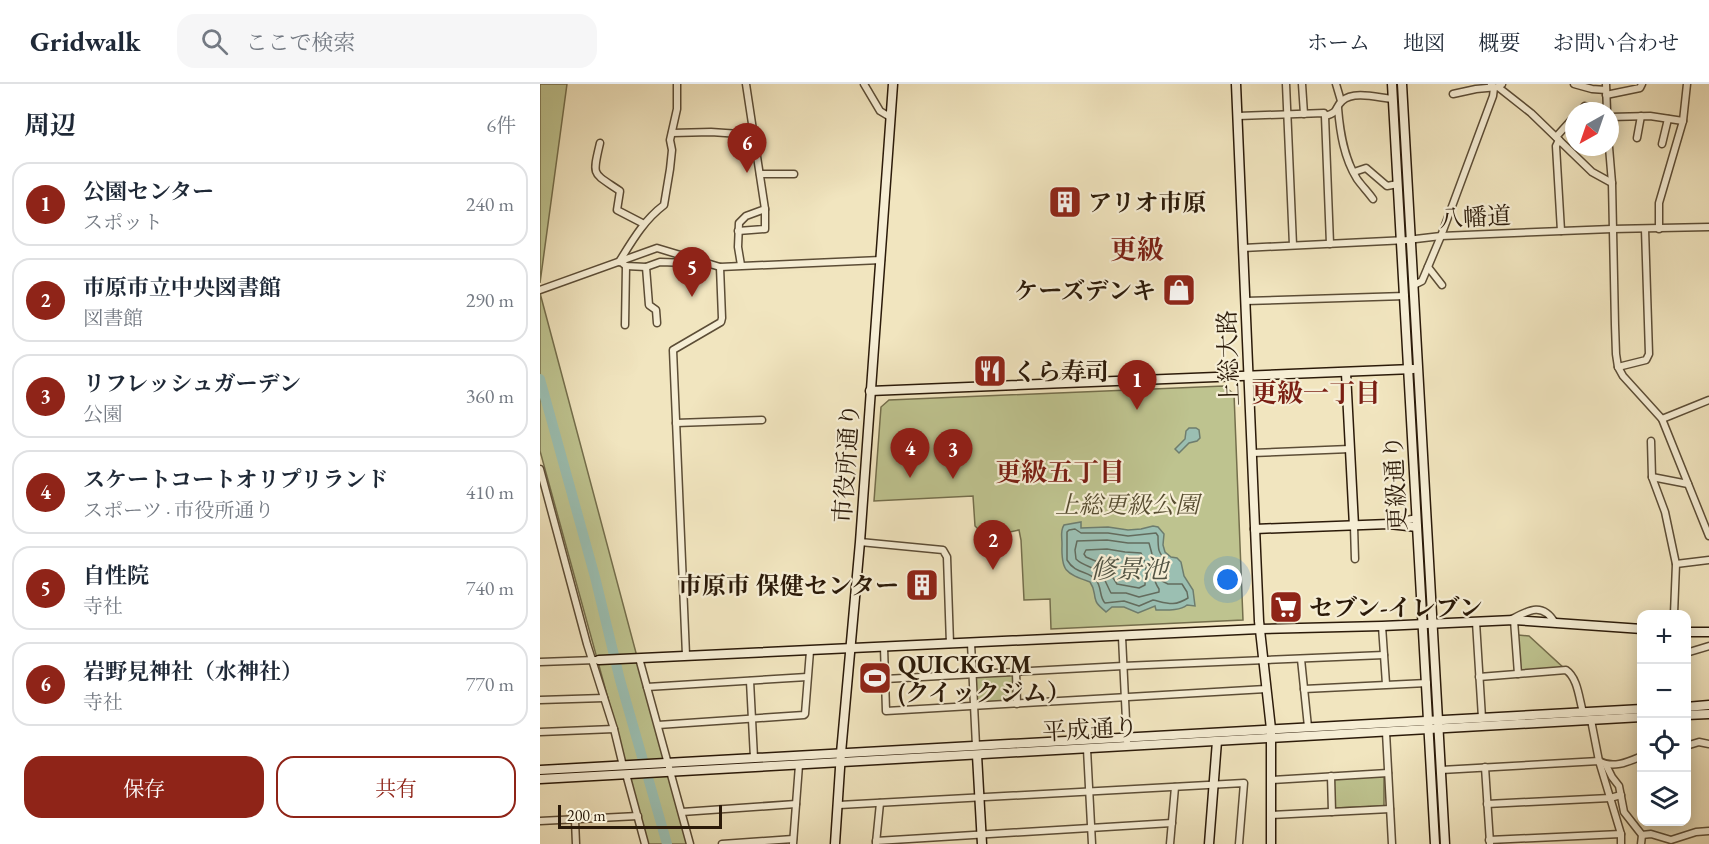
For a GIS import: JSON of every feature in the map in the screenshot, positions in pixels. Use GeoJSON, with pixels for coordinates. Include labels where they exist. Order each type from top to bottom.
{"type":"FeatureCollection","features":[{"type":"Feature","properties":{"kind":"street"},"geometry":{"type":"LineString","coordinates":[[625,325],[622,263],[644,224],[666,201],[672,150],[670,140],[677,109],[677,84]]}},
{"type":"Feature","properties":{"kind":"street"},"geometry":{"type":"LineString","coordinates":[[738,231],[765,229],[765,209],[746,84]]}},
{"type":"Feature","properties":{"kind":"street"},"geometry":{"type":"LineString","coordinates":[[864,84],[880,111],[890,117]]}},
{"type":"Feature","properties":{"kind":"street","name":"市役所通り"},"geometry":{"type":"LineString","coordinates":[[836,844],[893,84]]}},
{"type":"Feature","properties":{"kind":"street","name":"上総大路"},"geometry":{"type":"LineString","coordinates":[[1236,84],[1259,629],[1271,738],[1271,844]]}},
{"type":"Feature","properties":{"kind":"street"},"geometry":{"type":"LineString","coordinates":[[1286,84],[1293,245]]}},
{"type":"Feature","properties":{"kind":"street"},"geometry":{"type":"LineString","coordinates":[[1302,84],[1304,114]]}},
{"type":"Feature","properties":{"kind":"street"},"geometry":{"type":"LineString","coordinates":[[1325,116],[1332,114],[1341,101],[1336,84]]}},
{"type":"Feature","properties":{"kind":"street","name":"更級通り"},"geometry":{"type":"LineString","coordinates":[[1392,84],[1435,844]]}},
{"type":"Feature","properties":{"kind":"street","name":"更級通り"},"geometry":{"type":"LineString","coordinates":[[1402,84],[1445,844]]}},
{"type":"Feature","properties":{"kind":"street"},"geometry":{"type":"LineString","coordinates":[[1574,84],[1606,90],[1640,88],[1642,84]]}},
{"type":"Feature","properties":{"kind":"street"},"geometry":{"type":"LineString","coordinates":[[1659,229],[1659,203],[1683,121],[1687,84]]}},
{"type":"Feature","properties":{"kind":"street"},"geometry":{"type":"LineString","coordinates":[[1414,285],[1422,282],[1441,236],[1496,86]]}},
{"type":"Feature","properties":{"kind":"street"},"geometry":{"type":"LineString","coordinates":[[1453,94],[1496,86],[1531,113],[1592,172],[1612,183]]}},
{"type":"Feature","properties":{"kind":"street"},"geometry":{"type":"LineString","coordinates":[[1341,101],[1352,96],[1363,95],[1393,99]]}},
{"type":"Feature","properties":{"kind":"street"},"geometry":{"type":"LineString","coordinates":[[1338,108],[1342,140],[1354,172],[1373,198]]}},
{"type":"Feature","properties":{"kind":"street"},"geometry":{"type":"LineString","coordinates":[[1238,116],[1324,113],[1325,116]]}},
{"type":"Feature","properties":{"kind":"street"},"geometry":{"type":"LineString","coordinates":[[1325,116],[1330,244]]}},
{"type":"Feature","properties":{"kind":"street"},"geometry":{"type":"LineString","coordinates":[[1637,138],[1641,116]]}},
{"type":"Feature","properties":{"kind":"street"},"geometry":{"type":"LineString","coordinates":[[1619,117],[1650,116],[1683,121]]}},
{"type":"Feature","properties":{"kind":"street"},"geometry":{"type":"LineString","coordinates":[[1662,144],[1668,120]]}},
{"type":"Feature","properties":{"kind":"street"},"geometry":{"type":"LineString","coordinates":[[1562,231],[1556,146],[1557,139],[1565,129]]}},
{"type":"Feature","properties":{"kind":"street"},"geometry":{"type":"LineString","coordinates":[[672,133],[712,132],[754,135]]}},
{"type":"Feature","properties":{"kind":"street"},"geometry":{"type":"LineString","coordinates":[[600,143],[595,172],[620,191],[617,210],[644,224]]}},
{"type":"Feature","properties":{"kind":"street"},"geometry":{"type":"LineString","coordinates":[[1610,156],[1618,367],[1623,376],[1662,419],[1709,536]]}},
{"type":"Feature","properties":{"kind":"street"},"geometry":{"type":"LineString","coordinates":[[1354,172],[1366,168],[1387,186],[1398,184]]}},
{"type":"Feature","properties":{"kind":"street"},"geometry":{"type":"LineString","coordinates":[[760,174],[794,174]]}},
{"type":"Feature","properties":{"kind":"street"},"geometry":{"type":"LineString","coordinates":[[741,265],[738,231],[742,218],[765,209]]}},
{"type":"Feature","properties":{"kind":"street","name":"八幡道"},"geometry":{"type":"LineString","coordinates":[[1243,248],[1412,240],[1441,236],[1709,227]]}},
{"type":"Feature","properties":{"kind":"street"},"geometry":{"type":"LineString","coordinates":[[1618,367],[1646,360],[1649,354],[1645,229]]}},
{"type":"Feature","properties":{"kind":"street"},"geometry":{"type":"LineString","coordinates":[[540,290],[622,263],[657,248],[720,267],[881,260]]}},
{"type":"Feature","properties":{"kind":"street"},"geometry":{"type":"LineString","coordinates":[[622,263],[646,267],[660,262],[689,263],[697,260]]}},
{"type":"Feature","properties":{"kind":"street"},"geometry":{"type":"LineString","coordinates":[[646,267],[649,305],[656,310],[657,323]]}},
{"type":"Feature","properties":{"kind":"street"},"geometry":{"type":"LineString","coordinates":[[686,655],[673,350],[721,322],[720,267]]}},
{"type":"Feature","properties":{"kind":"street"},"geometry":{"type":"LineString","coordinates":[[1428,267],[1442,285]]}},
{"type":"Feature","properties":{"kind":"street"},"geometry":{"type":"LineString","coordinates":[[1245,302],[1405,296]]}},
{"type":"Feature","properties":{"kind":"street"},"geometry":{"type":"LineString","coordinates":[[870,391],[1419,369]]}},
{"type":"Feature","properties":{"kind":"street"},"geometry":{"type":"LineString","coordinates":[[1346,373],[1355,559]]}},
{"type":"Feature","properties":{"kind":"street"},"geometry":{"type":"LineString","coordinates":[[1662,419],[1709,400]]}},
{"type":"Feature","properties":{"kind":"street"},"geometry":{"type":"LineString","coordinates":[[676,423],[762,420]]}},
{"type":"Feature","properties":{"kind":"street"},"geometry":{"type":"LineString","coordinates":[[1651,441],[1652,477],[1665,512],[1676,564],[1674,610]]}},
{"type":"Feature","properties":{"kind":"street"},"geometry":{"type":"LineString","coordinates":[[1252,453],[1350,449]]}},
{"type":"Feature","properties":{"kind":"street"},"geometry":{"type":"LineString","coordinates":[[540,469],[596,660],[604,698],[628,770],[645,844]]}},
{"type":"Feature","properties":{"kind":"street"},"geometry":{"type":"LineString","coordinates":[[1652,477],[1688,484]]}},
{"type":"Feature","properties":{"kind":"street"},"geometry":{"type":"LineString","coordinates":[[1702,518],[1709,515]]}},
{"type":"Feature","properties":{"kind":"street"},"geometry":{"type":"LineString","coordinates":[[1255,530],[1417,523]]}},
{"type":"Feature","properties":{"kind":"street"},"geometry":{"type":"LineString","coordinates":[[860,542],[943,549],[946,557],[950,644]]}},
{"type":"Feature","properties":{"kind":"street"},"geometry":{"type":"LineString","coordinates":[[1676,564],[1709,560]]}},
{"type":"Feature","properties":{"kind":"street"},"geometry":{"type":"LineString","coordinates":[[1512,620],[1527,612],[1540,610],[1550,614],[1555,623]]}},
{"type":"Feature","properties":{"kind":"street"},"geometry":{"type":"LineString","coordinates":[[1527,612],[1530,621]]}},
{"type":"Feature","properties":{"kind":"street"},"geometry":{"type":"LineString","coordinates":[[540,662],[1259,629],[1512,620],[1637,629]]}},
{"type":"Feature","properties":{"kind":"street"},"geometry":{"type":"LineString","coordinates":[[1512,620],[1518,674]]}},
{"type":"Feature","properties":{"kind":"street"},"geometry":{"type":"LineString","coordinates":[[1476,622],[1482,718]]}},
{"type":"Feature","properties":{"kind":"street"},"geometry":{"type":"LineString","coordinates":[[1382,626],[1386,684]]}},
{"type":"Feature","properties":{"kind":"street"},"geometry":{"type":"LineString","coordinates":[[1691,632],[1709,632]]}},
{"type":"Feature","properties":{"kind":"street"},"geometry":{"type":"LineString","coordinates":[[1122,637],[1127,742]]}},
{"type":"Feature","properties":{"kind":"street"},"geometry":{"type":"LineString","coordinates":[[971,643],[982,839]]}},
{"type":"Feature","properties":{"kind":"street"},"geometry":{"type":"LineString","coordinates":[[1691,651],[1709,646]]}},
{"type":"Feature","properties":{"kind":"street"},"geometry":{"type":"LineString","coordinates":[[884,647],[886,711],[1266,689]]}},
{"type":"Feature","properties":{"kind":"street"},"geometry":{"type":"LineString","coordinates":[[658,725],[804,716],[810,651]]}},
{"type":"Feature","properties":{"kind":"street"},"geometry":{"type":"LineString","coordinates":[[885,679],[1384,655]]}},
{"type":"Feature","properties":{"kind":"street"},"geometry":{"type":"LineString","coordinates":[[635,658],[647,687],[658,725],[666,768],[682,812],[690,844]]}},
{"type":"Feature","properties":{"kind":"street"},"geometry":{"type":"LineString","coordinates":[[1301,659],[1308,727]]}},
{"type":"Feature","properties":{"kind":"street"},"geometry":{"type":"LineString","coordinates":[[1479,677],[1566,670],[1575,681],[1583,712]]}},
{"type":"Feature","properties":{"kind":"street"},"geometry":{"type":"LineString","coordinates":[[1016,672],[1017,704]]}},
{"type":"Feature","properties":{"kind":"street"},"geometry":{"type":"LineString","coordinates":[[647,687],[807,677]]}},
{"type":"Feature","properties":{"kind":"street"},"geometry":{"type":"LineString","coordinates":[[750,681],[754,758]]}},
{"type":"Feature","properties":{"kind":"street"},"geometry":{"type":"LineString","coordinates":[[1304,689],[1427,683]]}},
{"type":"Feature","properties":{"kind":"street"},"geometry":{"type":"LineString","coordinates":[[540,700],[604,698]]}},
{"type":"Feature","properties":{"kind":"street"},"geometry":{"type":"LineString","coordinates":[[1691,707],[1709,705]]}},
{"type":"Feature","properties":{"kind":"street","name":"平成通り"},"geometry":{"type":"LineString","coordinates":[[1439,725],[1482,718],[1637,709]]}},
{"type":"Feature","properties":{"kind":"street"},"geometry":{"type":"LineString","coordinates":[[1691,715],[1709,714]]}},
{"type":"Feature","properties":{"kind":"street","name":"平成通り"},"geometry":{"type":"LineString","coordinates":[[976,751],[1087,749],[1127,742],[1217,741],[1386,732],[1439,725],[1637,717]]}},
{"type":"Feature","properties":{"kind":"street"},"geometry":{"type":"LineString","coordinates":[[1591,720],[1599,761],[1622,844]]}},
{"type":"Feature","properties":{"kind":"street","name":"平成通り"},"geometry":{"type":"LineString","coordinates":[[666,768],[754,758],[841,758],[1127,742],[1271,738],[1308,727],[1428,726]]}},
{"type":"Feature","properties":{"kind":"street"},"geometry":{"type":"LineString","coordinates":[[540,732],[614,729]]}},
{"type":"Feature","properties":{"kind":"street"},"geometry":{"type":"LineString","coordinates":[[1386,732],[1392,844]]}},
{"type":"Feature","properties":{"kind":"street"},"geometry":{"type":"LineString","coordinates":[[1209,844],[1217,741]]}},
{"type":"Feature","properties":{"kind":"street"},"geometry":{"type":"LineString","coordinates":[[1691,744],[1699,742],[1709,744]]}},
{"type":"Feature","properties":{"kind":"street"},"geometry":{"type":"LineString","coordinates":[[1087,749],[1092,844]]}},
{"type":"Feature","properties":{"kind":"street","name":"平成通り"},"geometry":{"type":"LineString","coordinates":[[540,779],[628,770],[799,765],[841,758]]}},
{"type":"Feature","properties":{"kind":"street"},"geometry":{"type":"LineString","coordinates":[[1606,765],[1626,763],[1637,758]]}},
{"type":"Feature","properties":{"kind":"street"},"geometry":{"type":"LineString","coordinates":[[1441,770],[1599,761],[1606,765],[1619,786],[1624,812],[1641,835],[1641,844]]}},
{"type":"Feature","properties":{"kind":"street"},"geometry":{"type":"LineString","coordinates":[[722,844],[793,842],[799,765]]}},
{"type":"Feature","properties":{"kind":"street"},"geometry":{"type":"LineString","coordinates":[[1485,767],[1489,842],[1621,834]]}},
{"type":"Feature","properties":{"kind":"street","name":"平成通り"},"geometry":{"type":"LineString","coordinates":[[540,770],[628,770]]}},
{"type":"Feature","properties":{"kind":"street"},"geometry":{"type":"LineString","coordinates":[[1272,780],[1388,773]]}},
{"type":"Feature","properties":{"kind":"street"},"geometry":{"type":"LineString","coordinates":[[1330,776],[1332,812]]}},
{"type":"Feature","properties":{"kind":"street"},"geometry":{"type":"LineString","coordinates":[[839,805],[1244,783],[1239,844]]}},
{"type":"Feature","properties":{"kind":"street"},"geometry":{"type":"LineString","coordinates":[[1170,844],[1175,787]]}},
{"type":"Feature","properties":{"kind":"street"},"geometry":{"type":"LineString","coordinates":[[1487,804],[1610,798],[1621,795]]}},
{"type":"Feature","properties":{"kind":"street"},"geometry":{"type":"LineString","coordinates":[[682,812],[796,804]]}},
{"type":"Feature","properties":{"kind":"street"},"geometry":{"type":"LineString","coordinates":[[880,804],[876,842],[982,839],[1091,828],[1172,823]]}},
{"type":"Feature","properties":{"kind":"street"},"geometry":{"type":"LineString","coordinates":[[1271,815],[1390,809]]}},
{"type":"Feature","properties":{"kind":"street"},"geometry":{"type":"LineString","coordinates":[[540,821],[638,816]]}},
{"type":"Feature","properties":{"kind":"street"},"geometry":{"type":"LineString","coordinates":[[575,820],[576,844]]}},
{"type":"Feature","properties":{"kind":"street"},"geometry":{"type":"LineString","coordinates":[[1641,835],[1651,834],[1671,840],[1695,832],[1709,831]]}},
{"type":"Feature","properties":{"kind":"green space"},"geometry":{"type":"Polygon","coordinates":[[[540,84],[567,84],[540,283],[540,84]]]}},
{"type":"Feature","properties":{"kind":"green space"},"geometry":{"type":"Polygon","coordinates":[[[540,293],[687,844],[648,844],[540,451],[540,293]]]}},
{"type":"Feature","properties":{"kind":"green space","name":"上総更級公園"},"geometry":{"type":"Polygon","coordinates":[[[1224,386],[1234,394],[1243,620],[1051,629],[1050,599],[1024,600],[1019,530],[986,537],[975,526],[973,496],[874,501],[881,407],[889,400],[1224,386]]]}},
{"type":"Feature","properties":{"kind":"green space"},"geometry":{"type":"Polygon","coordinates":[[[1518,635],[1529,636],[1566,670],[1518,674],[1518,635]]]}},
{"type":"Feature","properties":{"kind":"green space"},"geometry":{"type":"Polygon","coordinates":[[[977,675],[1013,675],[1014,699],[1012,702],[976,703],[975,679],[977,675]]]}},
{"type":"Feature","properties":{"kind":"green space"},"geometry":{"type":"Polygon","coordinates":[[[1382,775],[1384,777],[1384,806],[1335,808],[1333,806],[1334,778],[1382,775]]]}},
{"type":"Feature","properties":{"kind":"water"},"geometry":{"type":"Polygon","coordinates":[[[1189,428],[1199,430],[1200,438],[1189,443],[1179,453],[1175,449],[1185,439],[1189,428]]]}},
{"type":"Feature","properties":{"kind":"water","name":"修景池"},"geometry":{"type":"Polygon","coordinates":[[[1081,522],[1081,528],[1108,527],[1128,530],[1158,527],[1164,534],[1165,552],[1181,562],[1184,576],[1193,590],[1195,606],[1187,605],[1177,609],[1156,610],[1155,606],[1138,613],[1124,607],[1112,607],[1106,612],[1097,602],[1090,582],[1066,570],[1062,560],[1064,525],[1081,522]]]}},
{"type":"Feature","properties":{"kind":"waterway"},"geometry":{"type":"LineString","coordinates":[[540,379],[595,577],[620,680],[667,844]]}},
{"type":"Feature","properties":{"kind":"place","name":"岩野見神社（水神社）"},"geometry":{"type":"Point","coordinates":[747,173]}},
{"type":"Feature","properties":{"kind":"place","name":"アリオ市原"},"geometry":{"type":"Point","coordinates":[1065,202]}},
{"type":"Feature","properties":{"kind":"place","name":"ケーズデンキ"},"geometry":{"type":"Point","coordinates":[1179,290]}},
{"type":"Feature","properties":{"kind":"place","name":"自性院"},"geometry":{"type":"Point","coordinates":[692,297]}},
{"type":"Feature","properties":{"kind":"place","name":"くら寿司"},"geometry":{"type":"Point","coordinates":[990,371]}},
{"type":"Feature","properties":{"kind":"place","name":"公園センター"},"geometry":{"type":"Point","coordinates":[1137,410]}},
{"type":"Feature","properties":{"kind":"place","name":"スケートコートオリプリランド"},"geometry":{"type":"Point","coordinates":[910,478]}},
{"type":"Feature","properties":{"kind":"place","name":"リフレッシュガーデン"},"geometry":{"type":"Point","coordinates":[953,479]}},
{"type":"Feature","properties":{"kind":"place","name":"市原市立中央図書館"},"geometry":{"type":"Point","coordinates":[993,570]}},
{"type":"Feature","properties":{"kind":"place","name":"市原市 保健センター"},"geometry":{"type":"Point","coordinates":[922,585]}},
{"type":"Feature","properties":{"kind":"place","name":"セブン-イレブン"},"geometry":{"type":"Point","coordinates":[1286,607]}},
{"type":"Feature","properties":{"kind":"place","name":"QUICKGYM (クイックジム）"},"geometry":{"type":"Point","coordinates":[875,678]}},
{"type":"Feature","properties":{"kind":"district","name":"更級"},"geometry":{"type":"Point","coordinates":[1137,249]}},
{"type":"Feature","properties":{"kind":"district","name":"更級一丁目"},"geometry":{"type":"Point","coordinates":[1316,393]}},
{"type":"Feature","properties":{"kind":"district","name":"更級五丁目"},"geometry":{"type":"Point","coordinates":[1060,472]}}]}
